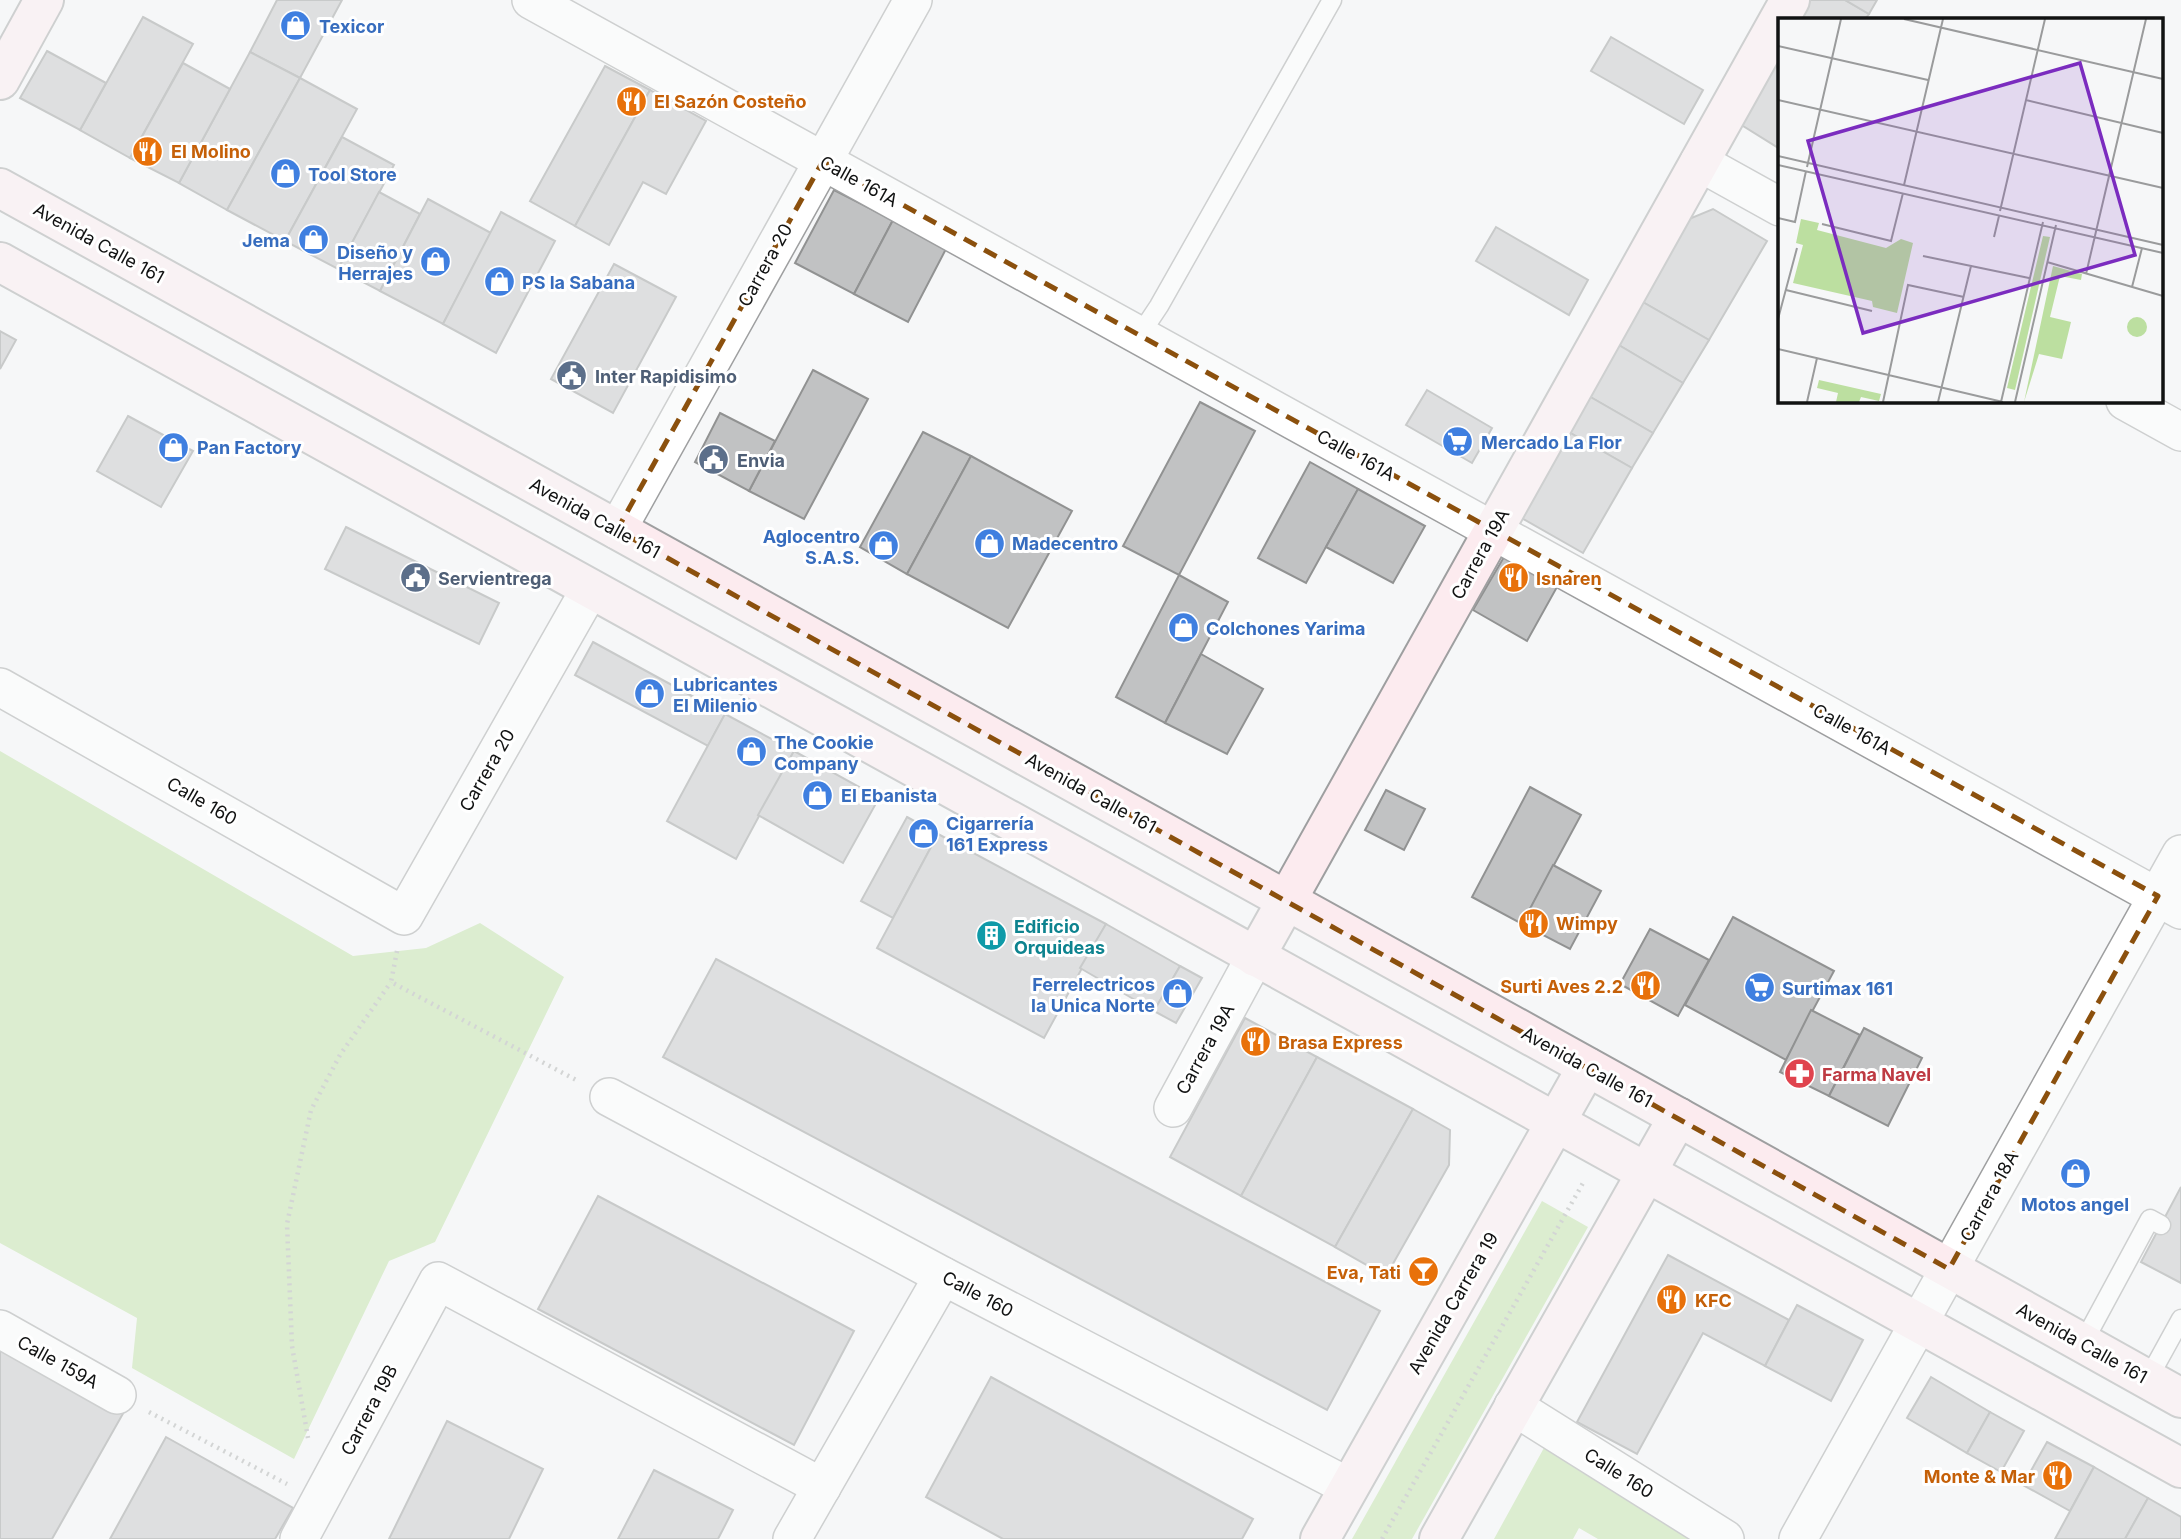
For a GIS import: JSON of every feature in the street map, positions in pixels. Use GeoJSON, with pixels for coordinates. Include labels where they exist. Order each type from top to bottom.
{"type":"FeatureCollection","features":[{"type":"Feature","properties":{"kind":"main road"},"geometry":{"type":"LineString","coordinates":[[0,80],[44,0]]}},
{"type":"Feature","properties":{"kind":"main road","name":"Carrera 19A"},"geometry":{"type":"LineString","coordinates":[[1780,18],[1790,0]]}},
{"type":"Feature","properties":{"kind":"main road","name":"Carrera 19A"},"geometry":{"type":"LineString","coordinates":[[1255,957],[1778,21]]}},
{"type":"Feature","properties":{"kind":"main road","name":"Avenida Calle 161"},"geometry":{"type":"LineString","coordinates":[[0,188],[2181,1398]]}},
{"type":"Feature","properties":{"kind":"main road"},"geometry":{"type":"LineString","coordinates":[[0,262],[2181,1468]]}},
{"type":"Feature","properties":{"kind":"main road","name":"Avenida Carrera 19"},"geometry":{"type":"LineString","coordinates":[[1320,1539],[1587,1067]]}},
{"type":"Feature","properties":{"kind":"main road"},"geometry":{"type":"LineString","coordinates":[[1439,1539],[1678,1117]]}},
{"type":"Feature","properties":{"kind":"street","name":"Calle 161A"},"geometry":{"type":"LineString","coordinates":[[531,0],[2170,903]]}},
{"type":"Feature","properties":{"kind":"street","name":"Carrera 20"},"geometry":{"type":"LineString","coordinates":[[617,530],[913,0]]}},
{"type":"Feature","properties":{"kind":"street"},"geometry":{"type":"LineString","coordinates":[[1699,162],[1778,206]]}},
{"type":"Feature","properties":{"kind":"street"},"geometry":{"type":"LineString","coordinates":[[2127,402],[2181,432]]}},
{"type":"Feature","properties":{"kind":"street","name":"Carrera 20"},"geometry":{"type":"LineString","coordinates":[[404,916],[590,589]]}},
{"type":"Feature","properties":{"kind":"street","name":"Calle 160"},"geometry":{"type":"LineString","coordinates":[[0,687],[404,916]]}},
{"type":"Feature","properties":{"kind":"street","name":"Carrera 18A"},"geometry":{"type":"LineString","coordinates":[[1798,1539],[1949,1269],[2170,903],[2181,854]]}},
{"type":"Feature","properties":{"kind":"street","name":"Carrera 19A"},"geometry":{"type":"LineString","coordinates":[[1173,1108],[1255,957]]}},
{"type":"Feature","properties":{"kind":"street","name":"Calle 160"},"geometry":{"type":"LineString","coordinates":[[609,1097],[943,1276],[1349,1487]]}},
{"type":"Feature","properties":{"kind":"street"},"geometry":{"type":"LineString","coordinates":[[792,1539],[943,1276]]}},
{"type":"Feature","properties":{"kind":"street","name":"Carrera 19B"},"geometry":{"type":"LineString","coordinates":[[299,1539],[438,1281],[822,1487]]}},
{"type":"Feature","properties":{"kind":"street","name":"Calle 159A"},"geometry":{"type":"LineString","coordinates":[[0,1329],[117,1395]]}},
{"type":"Feature","properties":{"kind":"street","name":"Calle 160"},"geometry":{"type":"LineString","coordinates":[[1513,1406],[1725,1539]]}},
{"type":"Feature","properties":{"kind":"lane"},"geometry":{"type":"LineString","coordinates":[[1139,336],[1159,306],[1332,0]]}},
{"type":"Feature","properties":{"kind":"lane"},"geometry":{"type":"LineString","coordinates":[[2083,1343],[2150,1219],[2161,1225]]}},
{"type":"Feature","properties":{"kind":"lane"},"geometry":{"type":"LineString","coordinates":[[2147,1380],[2181,1319]]}},
{"type":"Feature","properties":{"kind":"path"},"geometry":{"type":"LineString","coordinates":[[320,1501],[292,1346],[287,1224],[312,1110],[340,1055],[391,982],[404,916]]}},
{"type":"Feature","properties":{"kind":"path"},"geometry":{"type":"LineString","coordinates":[[391,982],[609,1097]]}},
{"type":"Feature","properties":{"kind":"path"},"geometry":{"type":"LineString","coordinates":[[1382,1539],[1584,1181]]}},
{"type":"Feature","properties":{"kind":"path"},"geometry":{"type":"LineString","coordinates":[[117,1395],[320,1501]]}},
{"type":"Feature","properties":{"kind":"highlighted area"},"geometry":{"type":"Polygon","coordinates":[[[823,161],[2158,896],[1949,1269],[617,530],[823,161]]]}},
{"type":"Feature","properties":{"kind":"green space"},"geometry":{"type":"Polygon","coordinates":[[[0,751],[353,956],[426,948],[480,923],[564,977],[435,1242],[389,1261],[294,1459],[132,1368],[137,1318],[0,1243],[0,751]]]}},
{"type":"Feature","properties":{"kind":"green space"},"geometry":{"type":"Polygon","coordinates":[[[1542,1201],[1588,1227],[1412,1539],[1352,1539],[1542,1201]]]}},
{"type":"Feature","properties":{"kind":"green space"},"geometry":{"type":"Polygon","coordinates":[[[1545,1446],[1699,1539],[1598,1539],[1579,1528],[1573,1539],[1494,1539],[1545,1446]]]}},
{"type":"Feature","properties":{"kind":"building","name":"Texicor"},"geometry":{"type":"Polygon","coordinates":[[[277,0],[342,0],[300,78],[250,52],[277,0]]]}},
{"type":"Feature","properties":{"kind":"building"},"geometry":{"type":"Polygon","coordinates":[[[1808,0],[1845,0],[1869,14],[1866,18],[1797,18],[1808,0]]]}},
{"type":"Feature","properties":{"kind":"building"},"geometry":{"type":"Polygon","coordinates":[[[1845,0],[1877,0],[1869,14],[1845,0]]]}},
{"type":"Feature","properties":{"kind":"building"},"geometry":{"type":"Polygon","coordinates":[[[143,17],[193,44],[130,158],[80,130],[143,17]]]}},
{"type":"Feature","properties":{"kind":"building"},"geometry":{"type":"Polygon","coordinates":[[[1611,37],[1703,90],[1684,124],[1591,71],[1611,37]]]}},
{"type":"Feature","properties":{"kind":"building"},"geometry":{"type":"Polygon","coordinates":[[[47,51],[106,83],[80,130],[20,98],[47,51]]]}},
{"type":"Feature","properties":{"kind":"building"},"geometry":{"type":"Polygon","coordinates":[[[250,52],[300,78],[227,210],[179,183],[250,52]]]}},
{"type":"Feature","properties":{"kind":"building"},"geometry":{"type":"Polygon","coordinates":[[[183,63],[230,89],[179,183],[130,158],[183,63]]]}},
{"type":"Feature","properties":{"kind":"building"},"geometry":{"type":"Polygon","coordinates":[[[1771,63],[1778,68],[1778,148],[1735,121],[1771,63]]]}},
{"type":"Feature","properties":{"kind":"building"},"geometry":{"type":"Polygon","coordinates":[[[605,66],[650,90],[575,226],[530,201],[605,66]]]}},
{"type":"Feature","properties":{"kind":"building","name":"Tool Store"},"geometry":{"type":"Polygon","coordinates":[[[300,78],[357,109],[285,241],[227,210],[300,78]]]}},
{"type":"Feature","properties":{"kind":"building"},"geometry":{"type":"Polygon","coordinates":[[[650,90],[706,121],[666,194],[643,182],[609,245],[575,226],[650,90]]]}},
{"type":"Feature","properties":{"kind":"building"},"geometry":{"type":"Polygon","coordinates":[[[342,137],[394,165],[338,269],[285,241],[342,137]]]}},
{"type":"Feature","properties":{"kind":"building"},"geometry":{"type":"Polygon","coordinates":[[[834,190],[893,220],[854,294],[795,263],[834,190]]]}},
{"type":"Feature","properties":{"kind":"building"},"geometry":{"type":"Polygon","coordinates":[[[379,192],[420,214],[380,291],[338,269],[379,192]]]}},
{"type":"Feature","properties":{"kind":"building","name":"Diseño y Herrajes"},"geometry":{"type":"Polygon","coordinates":[[[428,199],[491,233],[443,324],[380,291],[428,199]]]}},
{"type":"Feature","properties":{"kind":"building"},"geometry":{"type":"Polygon","coordinates":[[[1713,209],[1767,241],[1709,340],[1641,301],[1689,219],[1713,209]]]}},
{"type":"Feature","properties":{"kind":"building","name":"PS la Sabana"},"geometry":{"type":"Polygon","coordinates":[[[501,212],[555,241],[496,353],[443,324],[501,212]]]}},
{"type":"Feature","properties":{"kind":"building"},"geometry":{"type":"Polygon","coordinates":[[[893,220],[947,247],[908,322],[854,294],[893,220]]]}},
{"type":"Feature","properties":{"kind":"building"},"geometry":{"type":"Polygon","coordinates":[[[1496,227],[1588,280],[1569,315],[1476,261],[1496,227]]]}},
{"type":"Feature","properties":{"kind":"building"},"geometry":{"type":"Polygon","coordinates":[[[614,264],[676,297],[613,413],[551,379],[614,264]]]}},
{"type":"Feature","properties":{"kind":"building"},"geometry":{"type":"Polygon","coordinates":[[[1641,301],[1709,340],[1683,383],[1617,344],[1641,301]]]}},
{"type":"Feature","properties":{"kind":"building"},"geometry":{"type":"Polygon","coordinates":[[[0,331],[16,340],[0,369],[0,331]]]}},
{"type":"Feature","properties":{"kind":"building"},"geometry":{"type":"Polygon","coordinates":[[[1617,344],[1683,383],[1653,433],[1587,395],[1617,344]]]}},
{"type":"Feature","properties":{"kind":"building"},"geometry":{"type":"Polygon","coordinates":[[[813,370],[868,399],[804,519],[749,491],[813,370]]]}},
{"type":"Feature","properties":{"kind":"building"},"geometry":{"type":"Polygon","coordinates":[[[1427,390],[1492,428],[1472,463],[1406,425],[1427,390]]]}},
{"type":"Feature","properties":{"kind":"building"},"geometry":{"type":"Polygon","coordinates":[[[1587,395],[1653,433],[1632,468],[1567,431],[1587,395]]]}},
{"type":"Feature","properties":{"kind":"building"},"geometry":{"type":"Polygon","coordinates":[[[1200,402],[1255,431],[1179,575],[1123,546],[1200,402]]]}},
{"type":"Feature","properties":{"kind":"building"},"geometry":{"type":"Polygon","coordinates":[[[720,413],[775,441],[749,491],[695,462],[720,413]]]}},
{"type":"Feature","properties":{"kind":"building"},"geometry":{"type":"Polygon","coordinates":[[[128,416],[193,451],[161,507],[97,471],[128,416]]]}},
{"type":"Feature","properties":{"kind":"building"},"geometry":{"type":"Polygon","coordinates":[[[1567,431],[1632,468],[1583,553],[1518,516],[1567,431]]]}},
{"type":"Feature","properties":{"kind":"building"},"geometry":{"type":"Polygon","coordinates":[[[923,432],[971,456],[907,574],[860,547],[923,432]]]}},
{"type":"Feature","properties":{"kind":"building","name":"Madecentro"},"geometry":{"type":"Polygon","coordinates":[[[971,456],[1072,511],[1008,628],[907,574],[971,456]]]}},
{"type":"Feature","properties":{"kind":"building"},"geometry":{"type":"Polygon","coordinates":[[[1310,462],[1358,489],[1306,583],[1258,558],[1310,462]]]}},
{"type":"Feature","properties":{"kind":"building"},"geometry":{"type":"Polygon","coordinates":[[[1358,489],[1425,526],[1393,583],[1326,547],[1358,489]]]}},
{"type":"Feature","properties":{"kind":"building"},"geometry":{"type":"Polygon","coordinates":[[[346,527],[499,603],[479,644],[325,569],[346,527]]]}},
{"type":"Feature","properties":{"kind":"building"},"geometry":{"type":"Polygon","coordinates":[[[1504,557],[1557,587],[1527,641],[1473,610],[1504,557]]]}},
{"type":"Feature","properties":{"kind":"building","name":"Colchones Yarima"},"geometry":{"type":"Polygon","coordinates":[[[1179,575],[1228,602],[1165,723],[1116,697],[1179,575]]]}},
{"type":"Feature","properties":{"kind":"building","name":"Lubricantes El Milenio"},"geometry":{"type":"Polygon","coordinates":[[[593,642],[725,714],[708,746],[575,675],[593,642]]]}},
{"type":"Feature","properties":{"kind":"building"},"geometry":{"type":"Polygon","coordinates":[[[1201,654],[1263,689],[1227,754],[1165,723],[1201,654]]]}},
{"type":"Feature","properties":{"kind":"building"},"geometry":{"type":"Polygon","coordinates":[[[725,714],[794,751],[736,859],[667,821],[725,714]]]}},
{"type":"Feature","properties":{"kind":"building"},"geometry":{"type":"Polygon","coordinates":[[[794,751],[879,798],[843,863],[758,815],[794,751]]]}},
{"type":"Feature","properties":{"kind":"building"},"geometry":{"type":"Polygon","coordinates":[[[1530,787],[1581,815],[1522,924],[1472,897],[1530,787]]]}},
{"type":"Feature","properties":{"kind":"building"},"geometry":{"type":"Polygon","coordinates":[[[1386,790],[1425,809],[1404,850],[1365,830],[1386,790]]]}},
{"type":"Feature","properties":{"kind":"building"},"geometry":{"type":"Polygon","coordinates":[[[907,817],[938,834],[893,918],[861,901],[907,817]]]}},
{"type":"Feature","properties":{"kind":"building","name":"Edificio Orquideas"},"geometry":{"type":"Polygon","coordinates":[[[938,834],[1106,924],[1044,1038],[877,948],[938,834]]]}},
{"type":"Feature","properties":{"kind":"building"},"geometry":{"type":"Polygon","coordinates":[[[1553,865],[1601,891],[1570,949],[1522,924],[1553,865]]]}},
{"type":"Feature","properties":{"kind":"building","name":"Surtimax 161"},"geometry":{"type":"Polygon","coordinates":[[[1733,917],[1834,971],[1786,1060],[1685,1005],[1733,917]]]}},
{"type":"Feature","properties":{"kind":"building"},"geometry":{"type":"Polygon","coordinates":[[[1106,924],[1180,966],[1154,1011],[1080,968],[1106,924]]]}},
{"type":"Feature","properties":{"kind":"building"},"geometry":{"type":"Polygon","coordinates":[[[1650,929],[1709,960],[1678,1016],[1620,984],[1650,929]]]}},
{"type":"Feature","properties":{"kind":"building"},"geometry":{"type":"Polygon","coordinates":[[[716,959],[1380,1311],[1327,1410],[663,1057],[716,959]]]}},
{"type":"Feature","properties":{"kind":"building","name":"Ferrelectricos la Unica Norte"},"geometry":{"type":"Polygon","coordinates":[[[1180,966],[1202,978],[1176,1023],[1154,1011],[1180,966]]]}},
{"type":"Feature","properties":{"kind":"building"},"geometry":{"type":"Polygon","coordinates":[[[1811,1010],[1860,1035],[1829,1096],[1780,1072],[1811,1010]]]}},
{"type":"Feature","properties":{"kind":"building"},"geometry":{"type":"Polygon","coordinates":[[[1245,1018],[1317,1057],[1241,1196],[1170,1157],[1245,1018]]]}},
{"type":"Feature","properties":{"kind":"building"},"geometry":{"type":"Polygon","coordinates":[[[1864,1028],[1922,1058],[1888,1126],[1829,1096],[1864,1028]]]}},
{"type":"Feature","properties":{"kind":"building"},"geometry":{"type":"Polygon","coordinates":[[[1317,1057],[1413,1109],[1335,1247],[1241,1196],[1317,1057]]]}},
{"type":"Feature","properties":{"kind":"building"},"geometry":{"type":"Polygon","coordinates":[[[1413,1109],[1450,1130],[1449,1165],[1386,1276],[1335,1247],[1413,1109]]]}},
{"type":"Feature","properties":{"kind":"building"},"geometry":{"type":"Polygon","coordinates":[[[2181,1187],[2181,1283],[2141,1262],[2181,1187]]]}},
{"type":"Feature","properties":{"kind":"building"},"geometry":{"type":"Polygon","coordinates":[[[598,1196],[854,1331],[794,1445],[538,1309],[598,1196]]]}},
{"type":"Feature","properties":{"kind":"building"},"geometry":{"type":"Polygon","coordinates":[[[1668,1255],[1789,1320],[1765,1366],[1703,1333],[1637,1454],[1577,1422],[1668,1255]]]}},
{"type":"Feature","properties":{"kind":"building"},"geometry":{"type":"Polygon","coordinates":[[[1797,1305],[1863,1340],[1831,1401],[1765,1366],[1797,1305]]]}},
{"type":"Feature","properties":{"kind":"building"},"geometry":{"type":"Polygon","coordinates":[[[0,1338],[129,1403],[52,1539],[0,1539],[0,1338]]]}},
{"type":"Feature","properties":{"kind":"building"},"geometry":{"type":"Polygon","coordinates":[[[991,1377],[1253,1519],[1242,1539],[1003,1539],[926,1497],[991,1377]]]}},
{"type":"Feature","properties":{"kind":"building"},"geometry":{"type":"Polygon","coordinates":[[[1931,1377],[1990,1412],[1967,1453],[1907,1418],[1931,1377]]]}},
{"type":"Feature","properties":{"kind":"building"},"geometry":{"type":"Polygon","coordinates":[[[1990,1412],[2024,1431],[2001,1472],[1967,1453],[1990,1412]]]}},
{"type":"Feature","properties":{"kind":"building"},"geometry":{"type":"Polygon","coordinates":[[[447,1421],[543,1469],[509,1539],[389,1539],[447,1421]]]}},
{"type":"Feature","properties":{"kind":"building"},"geometry":{"type":"Polygon","coordinates":[[[166,1437],[293,1508],[275,1539],[110,1539],[166,1437]]]}},
{"type":"Feature","properties":{"kind":"building","name":"Monte & Mar"},"geometry":{"type":"Polygon","coordinates":[[[2047,1442],[2094,1467],[2070,1511],[2023,1485],[2047,1442]]]}},
{"type":"Feature","properties":{"kind":"building"},"geometry":{"type":"Polygon","coordinates":[[[2094,1467],[2148,1498],[2125,1539],[2055,1539],[2094,1467]]]}},
{"type":"Feature","properties":{"kind":"building"},"geometry":{"type":"Polygon","coordinates":[[[654,1470],[733,1510],[718,1539],[618,1539],[654,1470]]]}},
{"type":"Feature","properties":{"kind":"building"},"geometry":{"type":"Polygon","coordinates":[[[2148,1498],[2181,1517],[2181,1539],[2125,1539],[2148,1498]]]}},
{"type":"Feature","properties":{"kind":"place","name":"Texicor"},"geometry":{"type":"Point","coordinates":[296,26]}},
{"type":"Feature","properties":{"kind":"place","name":"El Sazón Costeño"},"geometry":{"type":"Point","coordinates":[631,101]}},
{"type":"Feature","properties":{"kind":"place","name":"El Molino"},"geometry":{"type":"Point","coordinates":[148,151]}},
{"type":"Feature","properties":{"kind":"place","name":"Tool Store"},"geometry":{"type":"Point","coordinates":[285,174]}},
{"type":"Feature","properties":{"kind":"place","name":"Jema"},"geometry":{"type":"Point","coordinates":[313,240]}},
{"type":"Feature","properties":{"kind":"place","name":"Diseño y Herrajes"},"geometry":{"type":"Point","coordinates":[436,262]}},
{"type":"Feature","properties":{"kind":"place","name":"PS la Sabana"},"geometry":{"type":"Point","coordinates":[499,282]}},
{"type":"Feature","properties":{"kind":"place","name":"Inter Rapidisimo"},"geometry":{"type":"Point","coordinates":[572,376]}},
{"type":"Feature","properties":{"kind":"place","name":"Mercado La Flor"},"geometry":{"type":"Point","coordinates":[1458,442]}},
{"type":"Feature","properties":{"kind":"place","name":"Pan Factory"},"geometry":{"type":"Point","coordinates":[174,447]}},
{"type":"Feature","properties":{"kind":"place","name":"Envia"},"geometry":{"type":"Point","coordinates":[714,460]}},
{"type":"Feature","properties":{"kind":"place","name":"Madecentro"},"geometry":{"type":"Point","coordinates":[989,543]}},
{"type":"Feature","properties":{"kind":"place","name":"Aglocentro S.A.S."},"geometry":{"type":"Point","coordinates":[883,546]}},
{"type":"Feature","properties":{"kind":"place","name":"Servientrega"},"geometry":{"type":"Point","coordinates":[415,578]}},
{"type":"Feature","properties":{"kind":"place","name":"Isnaren"},"geometry":{"type":"Point","coordinates":[1513,578]}},
{"type":"Feature","properties":{"kind":"place","name":"Colchones Yarima"},"geometry":{"type":"Point","coordinates":[1183,628]}},
{"type":"Feature","properties":{"kind":"place","name":"Lubricantes El Milenio"},"geometry":{"type":"Point","coordinates":[650,694]}},
{"type":"Feature","properties":{"kind":"place","name":"The Cookie Company"},"geometry":{"type":"Point","coordinates":[751,752]}},
{"type":"Feature","properties":{"kind":"place","name":"El Ebanista"},"geometry":{"type":"Point","coordinates":[818,795]}},
{"type":"Feature","properties":{"kind":"place","name":"Cigarrería 161 Express"},"geometry":{"type":"Point","coordinates":[923,833]}},
{"type":"Feature","properties":{"kind":"place","name":"Wimpy"},"geometry":{"type":"Point","coordinates":[1533,923]}},
{"type":"Feature","properties":{"kind":"place","name":"Edificio Orquideas"},"geometry":{"type":"Point","coordinates":[991,936]}},
{"type":"Feature","properties":{"kind":"place","name":"Surti Aves 2.2"},"geometry":{"type":"Point","coordinates":[1646,986]}},
{"type":"Feature","properties":{"kind":"place","name":"Surtimax 161"},"geometry":{"type":"Point","coordinates":[1759,988]}},
{"type":"Feature","properties":{"kind":"place","name":"Ferrelectricos la Unica Norte"},"geometry":{"type":"Point","coordinates":[1178,994]}},
{"type":"Feature","properties":{"kind":"place","name":"Brasa Express"},"geometry":{"type":"Point","coordinates":[1255,1042]}},
{"type":"Feature","properties":{"kind":"place","name":"Farma Navel"},"geometry":{"type":"Point","coordinates":[1799,1074]}},
{"type":"Feature","properties":{"kind":"place","name":"Motos angel"},"geometry":{"type":"Point","coordinates":[2075,1173]}},
{"type":"Feature","properties":{"kind":"place","name":"Eva, Tati"},"geometry":{"type":"Point","coordinates":[1424,1272]}},
{"type":"Feature","properties":{"kind":"place","name":"KFC"},"geometry":{"type":"Point","coordinates":[1672,1300]}},
{"type":"Feature","properties":{"kind":"place","name":"Monte & Mar"},"geometry":{"type":"Point","coordinates":[2058,1476]}}]}
